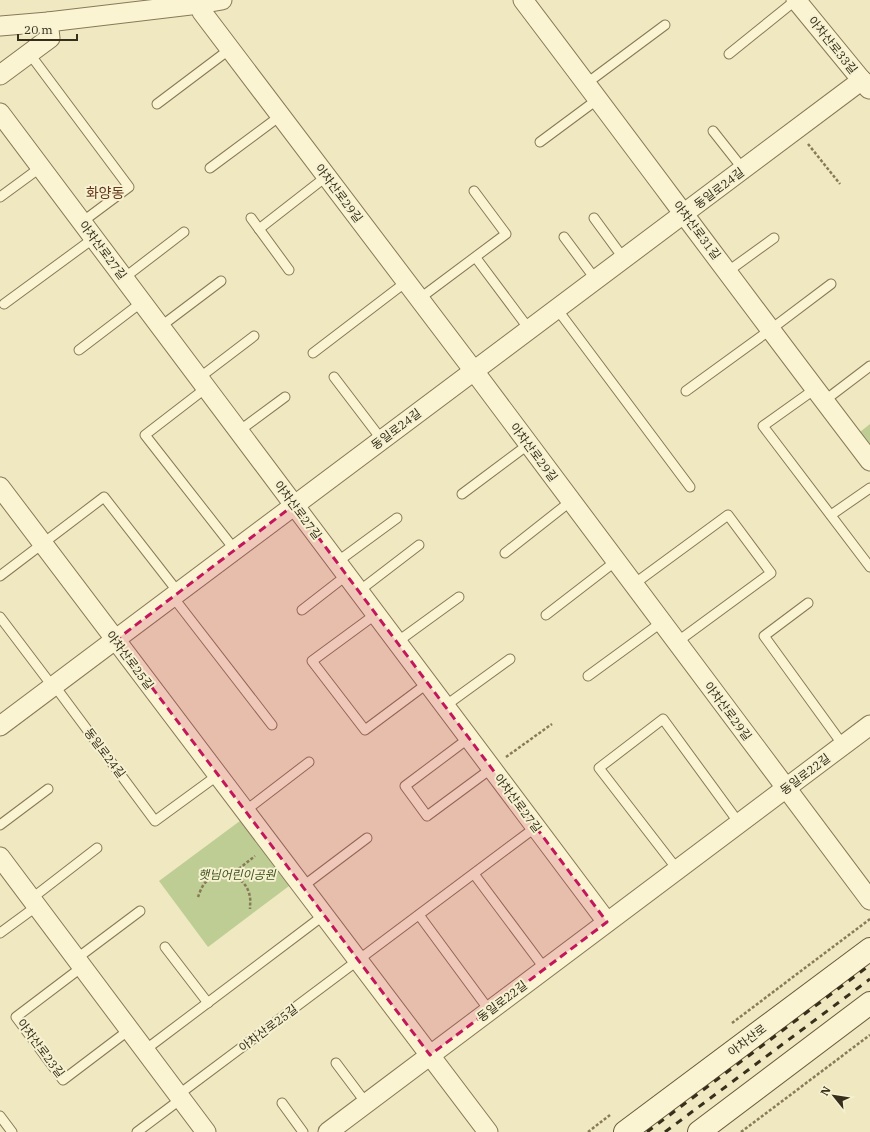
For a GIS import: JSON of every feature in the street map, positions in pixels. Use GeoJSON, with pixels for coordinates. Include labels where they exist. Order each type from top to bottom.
{"type":"FeatureCollection","features":[{"type":"Feature","properties":{"kind":"main road","name":"아차산로"},"geometry":{"type":"LineString","coordinates":[[625,1132],[870,949]]}},
{"type":"Feature","properties":{"kind":"main road"},"geometry":{"type":"LineString","coordinates":[[699,1132],[870,1003]]}},
{"type":"Feature","properties":{"kind":"street"},"geometry":{"type":"LineString","coordinates":[[0,26],[48,22],[222,0]]}},
{"type":"Feature","properties":{"kind":"street","name":"아차산로31길"},"geometry":{"type":"LineString","coordinates":[[523,0],[587,83],[770,330],[870,461]]}},
{"type":"Feature","properties":{"kind":"street","name":"아차산로33길"},"geometry":{"type":"LineString","coordinates":[[796,0],[866,85]]}},
{"type":"Feature","properties":{"kind":"street","name":"아차산로29길"},"geometry":{"type":"LineString","coordinates":[[198,2],[202,12],[420,299],[870,900]]}},
{"type":"Feature","properties":{"kind":"street"},"geometry":{"type":"LineString","coordinates":[[0,75],[50,38],[48,22]]}},
{"type":"Feature","properties":{"kind":"street","name":"동일로24길"},"geometry":{"type":"LineString","coordinates":[[0,726],[796,129],[866,85]]}},
{"type":"Feature","properties":{"kind":"street","name":"아차산로27길"},"geometry":{"type":"LineString","coordinates":[[0,113],[607,922]]}},
{"type":"Feature","properties":{"kind":"street","name":"아차산로25길"},"geometry":{"type":"LineString","coordinates":[[1,491],[116,640],[488,1132]]}},
{"type":"Feature","properties":{"kind":"street","name":"동일로22길"},"geometry":{"type":"LineString","coordinates":[[328,1132],[870,725]]}},
{"type":"Feature","properties":{"kind":"street"},"geometry":{"type":"LineString","coordinates":[[0,857],[206,1132]]}},
{"type":"Feature","properties":{"kind":"lane"},"geometry":{"type":"LineString","coordinates":[[729,54],[796,0]]}},
{"type":"Feature","properties":{"kind":"lane"},"geometry":{"type":"LineString","coordinates":[[587,83],[664,25]]}},
{"type":"Feature","properties":{"kind":"lane"},"geometry":{"type":"LineString","coordinates":[[157,104],[230,49]]}},
{"type":"Feature","properties":{"kind":"lane"},"geometry":{"type":"LineString","coordinates":[[29,53],[129,187],[82,222]]}},
{"type":"Feature","properties":{"kind":"lane"},"geometry":{"type":"LineString","coordinates":[[540,142],[598,99]]}},
{"type":"Feature","properties":{"kind":"lane"},"geometry":{"type":"LineString","coordinates":[[210,168],[280,116]]}},
{"type":"Feature","properties":{"kind":"lane"},"geometry":{"type":"LineString","coordinates":[[713,131],[743,169]]}},
{"type":"Feature","properties":{"kind":"lane"},"geometry":{"type":"LineString","coordinates":[[0,197],[40,167]]}},
{"type":"Feature","properties":{"kind":"lane"},"geometry":{"type":"LineString","coordinates":[[259,229],[326,176]]}},
{"type":"Feature","properties":{"kind":"lane"},"geometry":{"type":"LineString","coordinates":[[420,299],[506,234],[474,191]]}},
{"type":"Feature","properties":{"kind":"lane"},"geometry":{"type":"LineString","coordinates":[[251,218],[289,270]]}},
{"type":"Feature","properties":{"kind":"lane"},"geometry":{"type":"LineString","coordinates":[[594,218],[624,259]]}},
{"type":"Feature","properties":{"kind":"lane"},"geometry":{"type":"LineString","coordinates":[[124,278],[184,232]]}},
{"type":"Feature","properties":{"kind":"lane"},"geometry":{"type":"LineString","coordinates":[[564,237],[596,280]]}},
{"type":"Feature","properties":{"kind":"lane"},"geometry":{"type":"LineString","coordinates":[[4,304],[94,238]]}},
{"type":"Feature","properties":{"kind":"lane"},"geometry":{"type":"LineString","coordinates":[[727,272],[774,238]]}},
{"type":"Feature","properties":{"kind":"lane"},"geometry":{"type":"LineString","coordinates":[[476,258],[529,330]]}},
{"type":"Feature","properties":{"kind":"lane"},"geometry":{"type":"LineString","coordinates":[[160,327],[221,281]]}},
{"type":"Feature","properties":{"kind":"lane"},"geometry":{"type":"LineString","coordinates":[[313,353],[406,282]]}},
{"type":"Feature","properties":{"kind":"lane"},"geometry":{"type":"LineString","coordinates":[[686,391],[831,284]]}},
{"type":"Feature","properties":{"kind":"lane"},"geometry":{"type":"LineString","coordinates":[[79,350],[142,302]]}},
{"type":"Feature","properties":{"kind":"lane"},"geometry":{"type":"LineString","coordinates":[[557,309],[690,487]]}},
{"type":"Feature","properties":{"kind":"lane"},"geometry":{"type":"LineString","coordinates":[[235,550],[145,435],[254,336]]}},
{"type":"Feature","properties":{"kind":"lane"},"geometry":{"type":"LineString","coordinates":[[870,366],[763,426],[870,567]]}},
{"type":"Feature","properties":{"kind":"lane"},"geometry":{"type":"LineString","coordinates":[[334,377],[382,440]]}},
{"type":"Feature","properties":{"kind":"lane"},"geometry":{"type":"LineString","coordinates":[[239,431],[284,397]]}},
{"type":"Feature","properties":{"kind":"lane"},"geometry":{"type":"LineString","coordinates":[[462,494],[529,444]]}},
{"type":"Feature","properties":{"kind":"lane"},"geometry":{"type":"LineString","coordinates":[[831,515],[870,488]]}},
{"type":"Feature","properties":{"kind":"lane"},"geometry":{"type":"LineString","coordinates":[[0,576],[104,497],[272,725]]}},
{"type":"Feature","properties":{"kind":"lane"},"geometry":{"type":"LineString","coordinates":[[505,552],[571,501]]}},
{"type":"Feature","properties":{"kind":"lane"},"geometry":{"type":"LineString","coordinates":[[634,584],[728,515],[758,555],[771,573],[677,642]]}},
{"type":"Feature","properties":{"kind":"lane"},"geometry":{"type":"LineString","coordinates":[[302,610],[342,568],[397,518]]}},
{"type":"Feature","properties":{"kind":"lane"},"geometry":{"type":"LineString","coordinates":[[359,591],[419,545]]}},
{"type":"Feature","properties":{"kind":"lane"},"geometry":{"type":"LineString","coordinates":[[546,615],[616,561]]}},
{"type":"Feature","properties":{"kind":"lane"},"geometry":{"type":"LineString","coordinates":[[397,642],[459,596]]}},
{"type":"Feature","properties":{"kind":"lane"},"geometry":{"type":"LineString","coordinates":[[808,603],[764,636],[843,745]]}},
{"type":"Feature","properties":{"kind":"lane"},"geometry":{"type":"LineString","coordinates":[[376,614],[312,661],[365,730],[428,684]]}},
{"type":"Feature","properties":{"kind":"lane","name":"동일로24길"},"geometry":{"type":"LineString","coordinates":[[0,617],[155,820],[218,775]]}},
{"type":"Feature","properties":{"kind":"lane"},"geometry":{"type":"LineString","coordinates":[[588,676],[662,622]]}},
{"type":"Feature","properties":{"kind":"lane"},"geometry":{"type":"LineString","coordinates":[[445,706],[510,659]]}},
{"type":"Feature","properties":{"kind":"lane"},"geometry":{"type":"LineString","coordinates":[[677,869],[599,768],[663,719],[740,823]]}},
{"type":"Feature","properties":{"kind":"lane"},"geometry":{"type":"LineString","coordinates":[[469,738],[405,786],[422,810],[427,816],[492,768]]}},
{"type":"Feature","properties":{"kind":"lane"},"geometry":{"type":"LineString","coordinates":[[245,811],[309,762]]}},
{"type":"Feature","properties":{"kind":"lane"},"geometry":{"type":"LineString","coordinates":[[0,826],[48,789]]}},
{"type":"Feature","properties":{"kind":"lane","name":"아차산로25길"},"geometry":{"type":"LineString","coordinates":[[137,1132],[180,1097],[536,827]]}},
{"type":"Feature","properties":{"kind":"lane"},"geometry":{"type":"LineString","coordinates":[[302,887],[367,838]]}},
{"type":"Feature","properties":{"kind":"lane"},"geometry":{"type":"LineString","coordinates":[[0,934],[34,902],[97,848]]}},
{"type":"Feature","properties":{"kind":"lane"},"geometry":{"type":"LineString","coordinates":[[474,874],[545,969]]}},
{"type":"Feature","properties":{"kind":"lane"},"geometry":{"type":"LineString","coordinates":[[79,963],[140,911]]}},
{"type":"Feature","properties":{"kind":"lane"},"geometry":{"type":"LineString","coordinates":[[145,1050],[324,915]]}},
{"type":"Feature","properties":{"kind":"lane"},"geometry":{"type":"LineString","coordinates":[[419,915],[489,1010]]}},
{"type":"Feature","properties":{"kind":"lane"},"geometry":{"type":"LineString","coordinates":[[165,947],[208,1003]]}},
{"type":"Feature","properties":{"kind":"lane","name":"아차산로23길"},"geometry":{"type":"LineString","coordinates":[[79,963],[16,1017],[63,1080],[129,1030]]}},
{"type":"Feature","properties":{"kind":"lane"},"geometry":{"type":"LineString","coordinates":[[336,1063],[366,1103]]}},
{"type":"Feature","properties":{"kind":"lane"},"geometry":{"type":"LineString","coordinates":[[282,1103],[303,1132]]}},
{"type":"Feature","properties":{"kind":"lane"},"geometry":{"type":"LineString","coordinates":[[0,1116],[12,1132]]}},
{"type":"Feature","properties":{"kind":"path"},"geometry":{"type":"LineString","coordinates":[[796,129],[840,184]]}},
{"type":"Feature","properties":{"kind":"path"},"geometry":{"type":"LineString","coordinates":[[492,768],[552,724]]}},
{"type":"Feature","properties":{"kind":"path"},"geometry":{"type":"LineString","coordinates":[[231,875],[270,844]]}},
{"type":"Feature","properties":{"kind":"path"},"geometry":{"type":"LineString","coordinates":[[198,897],[206,882],[213,877],[222,874],[231,875],[238,878],[245,884],[251,900],[250,909]]}},
{"type":"Feature","properties":{"kind":"path"},"geometry":{"type":"LineString","coordinates":[[741,1132],[870,1035]]}},
{"type":"Feature","properties":{"kind":"highlighted area"},"geometry":{"type":"Polygon","coordinates":[[[294,505],[607,922],[430,1055],[116,640],[294,505]]]}},
{"type":"Feature","properties":{"kind":"green space"},"geometry":{"type":"Polygon","coordinates":[[[870,424],[870,445],[860,432],[870,424]]]}},
{"type":"Feature","properties":{"kind":"green space","name":"햇님어린이공원"},"geometry":{"type":"Polygon","coordinates":[[[248,815],[297,880],[208,947],[159,881],[248,815]]]}},
{"type":"Feature","properties":{"kind":"railway"},"geometry":{"type":"LineString","coordinates":[[647,1132],[870,965]]}},
{"type":"Feature","properties":{"kind":"railway"},"geometry":{"type":"LineString","coordinates":[[665,1132],[870,979]]}},
{"type":"Feature","properties":{"kind":"district","name":"화양동"},"geometry":{"type":"Point","coordinates":[105,193]}}]}
